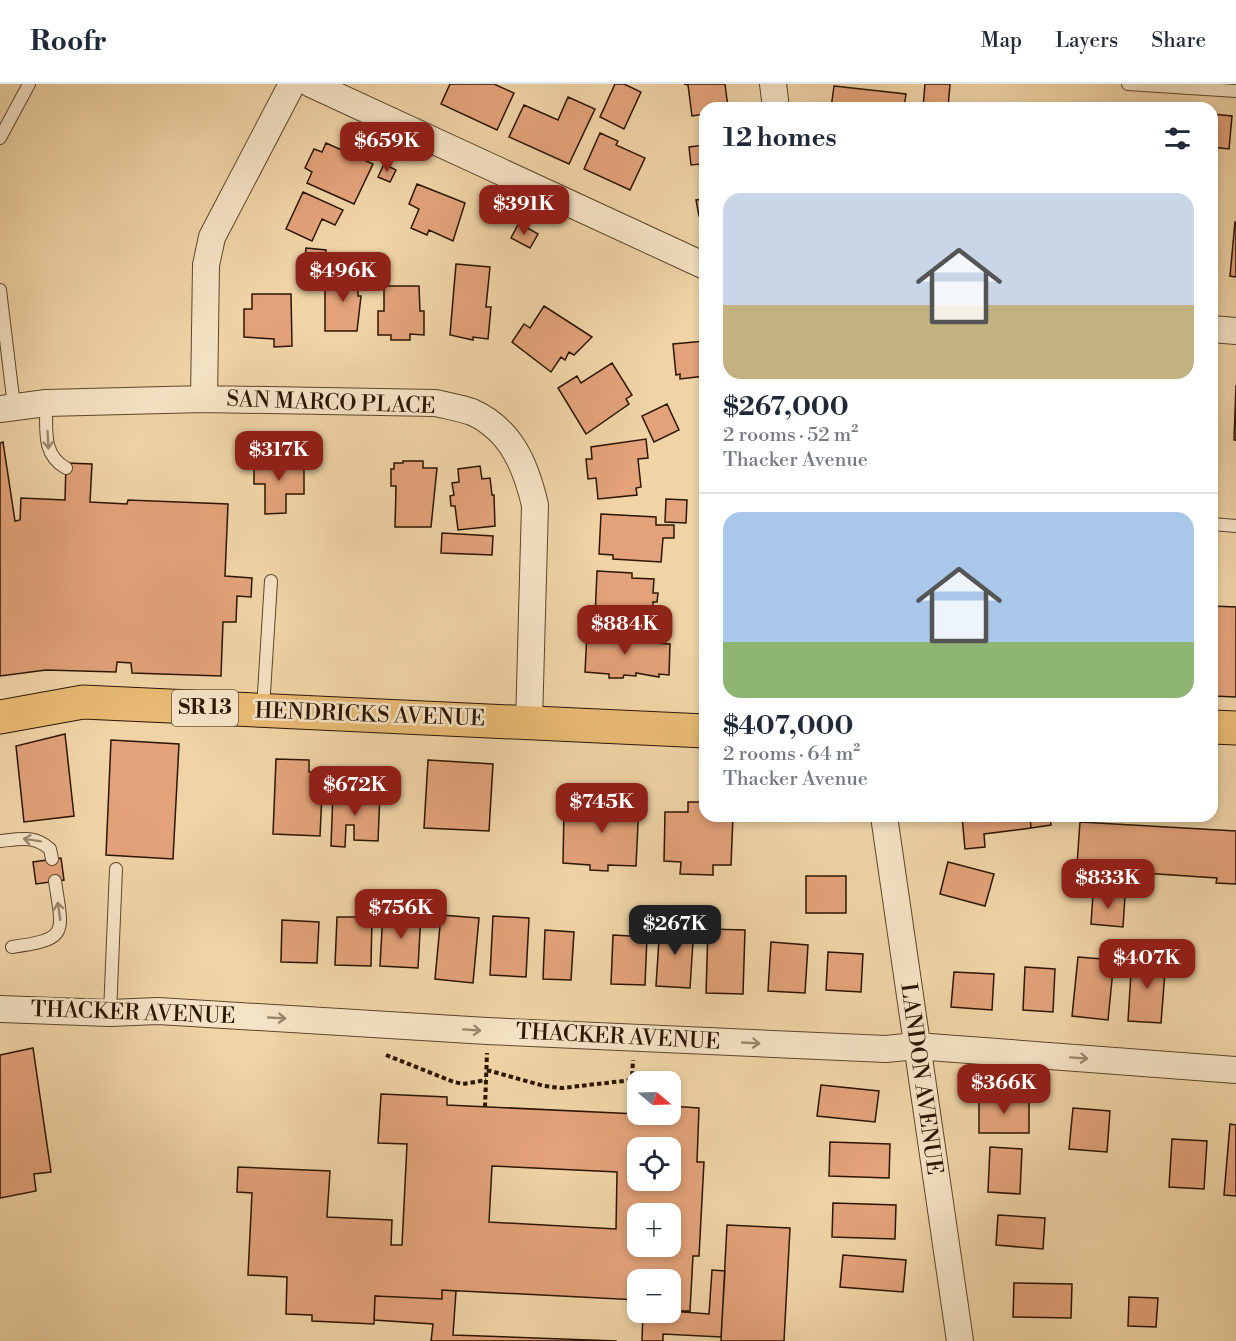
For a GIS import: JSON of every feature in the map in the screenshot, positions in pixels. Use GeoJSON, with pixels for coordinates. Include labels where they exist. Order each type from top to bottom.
{"type":"FeatureCollection","features":[{"type":"Feature","properties":{"kind":"main road","name":"HENDRICKS AVENUE"},"geometry":{"type":"LineString","coordinates":[[0,717],[83,702],[699,730]]}},
{"type":"Feature","properties":{"kind":"main road"},"geometry":{"type":"LineString","coordinates":[[1218,727],[1236,728]]}},
{"type":"Feature","properties":{"kind":"street"},"geometry":{"type":"LineString","coordinates":[[204,399],[206,265],[212,237],[291,84]]}},
{"type":"Feature","properties":{"kind":"street"},"geometry":{"type":"LineString","coordinates":[[311,84],[699,263]]}},
{"type":"Feature","properties":{"kind":"street"},"geometry":{"type":"LineString","coordinates":[[773,84],[775,102]]}},
{"type":"Feature","properties":{"kind":"street"},"geometry":{"type":"LineString","coordinates":[[1218,330],[1236,331]]}},
{"type":"Feature","properties":{"kind":"street","name":"SAN MARCO PLACE"},"geometry":{"type":"LineString","coordinates":[[7,407],[46,403],[204,399],[436,404],[472,412],[513,444],[528,474],[535,506],[530,722]]}},
{"type":"Feature","properties":{"kind":"street","name":"LANDON AVENUE"},"geometry":{"type":"LineString","coordinates":[[885,822],[960,1341]]}},
{"type":"Feature","properties":{"kind":"street","name":"THACKER AVENUE"},"geometry":{"type":"LineString","coordinates":[[0,1009],[110,1013],[158,1011],[635,1038],[886,1049],[916,1046],[1236,1070]]}},
{"type":"Feature","properties":{"kind":"lane"},"geometry":{"type":"LineString","coordinates":[[0,138],[29,84]]}},
{"type":"Feature","properties":{"kind":"lane"},"geometry":{"type":"LineString","coordinates":[[1128,84],[1236,91]]}},
{"type":"Feature","properties":{"kind":"lane"},"geometry":{"type":"LineString","coordinates":[[0,290],[7,407]]}},
{"type":"Feature","properties":{"kind":"lane"},"geometry":{"type":"LineString","coordinates":[[46,403],[49,452],[55,462],[66,468]]}},
{"type":"Feature","properties":{"kind":"lane"},"geometry":{"type":"LineString","coordinates":[[1218,525],[1236,526]]}},
{"type":"Feature","properties":{"kind":"lane"},"geometry":{"type":"LineString","coordinates":[[263,711],[271,581]]}},
{"type":"Feature","properties":{"kind":"lane"},"geometry":{"type":"LineString","coordinates":[[0,842],[26,838],[39,840],[50,849],[52,860]]}},
{"type":"Feature","properties":{"kind":"lane"},"geometry":{"type":"LineString","coordinates":[[110,1013],[116,869]]}},
{"type":"Feature","properties":{"kind":"lane"},"geometry":{"type":"LineString","coordinates":[[12,947],[46,943],[58,933],[61,921],[55,881]]}},
{"type":"Feature","properties":{"kind":"path"},"geometry":{"type":"LineString","coordinates":[[485,1107],[487,1031]]}},
{"type":"Feature","properties":{"kind":"path"},"geometry":{"type":"LineString","coordinates":[[633,1071],[635,1038]]}},
{"type":"Feature","properties":{"kind":"path"},"geometry":{"type":"LineString","coordinates":[[386,1055],[454,1082],[463,1084],[486,1080]]}},
{"type":"Feature","properties":{"kind":"path"},"geometry":{"type":"LineString","coordinates":[[486,1070],[544,1086],[562,1088],[627,1081]]}},
{"type":"Feature","properties":{"kind":"building"},"geometry":{"type":"Polygon","coordinates":[[[450,84],[494,84],[514,93],[497,130],[441,104],[450,84]]]}},
{"type":"Feature","properties":{"kind":"building"},"geometry":{"type":"Polygon","coordinates":[[[615,84],[624,84],[641,92],[624,129],[600,117],[615,84]]]}},
{"type":"Feature","properties":{"kind":"building"},"geometry":{"type":"Polygon","coordinates":[[[684,84],[725,84],[727,102],[699,102],[699,115],[692,116],[688,85],[684,84]]]}},
{"type":"Feature","properties":{"kind":"building"},"geometry":{"type":"Polygon","coordinates":[[[925,84],[950,84],[948,102],[924,102],[925,84]]]}},
{"type":"Feature","properties":{"kind":"building"},"geometry":{"type":"Polygon","coordinates":[[[834,86],[906,94],[905,102],[832,102],[834,86]]]}},
{"type":"Feature","properties":{"kind":"building"},"geometry":{"type":"Polygon","coordinates":[[[568,97],[595,109],[569,164],[509,137],[524,105],[558,120],[568,97]]]}},
{"type":"Feature","properties":{"kind":"building"},"geometry":{"type":"Polygon","coordinates":[[[1218,115],[1232,116],[1229,149],[1218,148],[1218,115]]]}},
{"type":"Feature","properties":{"kind":"building"},"geometry":{"type":"Polygon","coordinates":[[[600,133],[618,141],[616,145],[645,158],[630,190],[584,169],[600,133]]]}},
{"type":"Feature","properties":{"kind":"building"},"geometry":{"type":"Polygon","coordinates":[[[326,143],[373,164],[354,204],[307,183],[312,172],[305,168],[314,149],[322,152],[326,143]]]}},
{"type":"Feature","properties":{"kind":"building"},"geometry":{"type":"Polygon","coordinates":[[[699,146],[699,164],[691,165],[689,147],[699,146]]]}},
{"type":"Feature","properties":{"kind":"building"},"geometry":{"type":"Polygon","coordinates":[[[384,164],[396,170],[390,182],[378,177],[384,164]]]}},
{"type":"Feature","properties":{"kind":"building"},"geometry":{"type":"Polygon","coordinates":[[[417,184],[465,203],[453,241],[429,230],[427,235],[411,228],[419,209],[409,204],[417,184]]]}},
{"type":"Feature","properties":{"kind":"building"},"geometry":{"type":"Polygon","coordinates":[[[303,192],[343,210],[335,225],[322,219],[312,241],[286,229],[303,192]]]}},
{"type":"Feature","properties":{"kind":"building"},"geometry":{"type":"Polygon","coordinates":[[[696,200],[699,200],[699,216],[696,200]]]}},
{"type":"Feature","properties":{"kind":"building"},"geometry":{"type":"Polygon","coordinates":[[[1236,222],[1236,277],[1230,276],[1236,222]]]}},
{"type":"Feature","properties":{"kind":"building"},"geometry":{"type":"Polygon","coordinates":[[[519,223],[538,234],[530,248],[511,238],[519,223]]]}},
{"type":"Feature","properties":{"kind":"building"},"geometry":{"type":"Polygon","coordinates":[[[306,248],[326,250],[324,268],[304,267],[306,248]]]}},
{"type":"Feature","properties":{"kind":"building"},"geometry":{"type":"Polygon","coordinates":[[[456,264],[490,267],[486,307],[491,307],[488,339],[473,337],[473,340],[450,335],[456,264]]]}},
{"type":"Feature","properties":{"kind":"building"},"geometry":{"type":"Polygon","coordinates":[[[342,267],[358,267],[358,296],[361,296],[357,331],[325,331],[325,285],[342,285],[342,267]]]}},
{"type":"Feature","properties":{"kind":"building"},"geometry":{"type":"Polygon","coordinates":[[[384,286],[419,286],[420,311],[424,311],[424,335],[410,334],[410,340],[391,340],[391,335],[378,335],[378,311],[384,311],[384,286]]]}},
{"type":"Feature","properties":{"kind":"building"},"geometry":{"type":"Polygon","coordinates":[[[252,294],[291,294],[292,346],[274,347],[274,339],[244,337],[244,309],[252,309],[252,294]]]}},
{"type":"Feature","properties":{"kind":"building"},"geometry":{"type":"Polygon","coordinates":[[[544,306],[592,337],[574,355],[569,352],[565,360],[561,357],[551,372],[512,342],[524,324],[530,328],[544,306]]]}},
{"type":"Feature","properties":{"kind":"building"},"geometry":{"type":"Polygon","coordinates":[[[699,342],[699,377],[680,379],[680,374],[676,375],[673,344],[699,342]]]}},
{"type":"Feature","properties":{"kind":"building"},"geometry":{"type":"Polygon","coordinates":[[[612,363],[632,395],[626,399],[629,404],[586,434],[558,388],[577,376],[581,383],[612,363]]]}},
{"type":"Feature","properties":{"kind":"building"},"geometry":{"type":"Polygon","coordinates":[[[1236,385],[1236,440],[1234,440],[1236,385]]]}},
{"type":"Feature","properties":{"kind":"building"},"geometry":{"type":"Polygon","coordinates":[[[667,404],[679,430],[654,442],[642,416],[667,404]]]}},
{"type":"Feature","properties":{"kind":"building"},"geometry":{"type":"Polygon","coordinates":[[[646,439],[648,458],[638,459],[641,487],[636,488],[637,495],[598,499],[596,478],[588,479],[586,459],[592,459],[591,447],[646,439]]]}},
{"type":"Feature","properties":{"kind":"building"},"geometry":{"type":"Polygon","coordinates":[[[3,442],[15,521],[20,520],[21,498],[65,500],[66,463],[92,464],[90,502],[127,504],[128,500],[228,504],[225,576],[252,578],[251,597],[237,596],[236,622],[223,622],[221,676],[132,673],[131,663],[117,662],[116,672],[46,670],[0,676],[0,443],[3,442]]]}},
{"type":"Feature","properties":{"kind":"building"},"geometry":{"type":"Polygon","coordinates":[[[304,460],[304,494],[286,494],[286,513],[265,514],[265,484],[254,484],[254,461],[304,460]]]}},
{"type":"Feature","properties":{"kind":"building"},"geometry":{"type":"Polygon","coordinates":[[[403,461],[423,461],[423,468],[437,468],[431,527],[395,527],[396,486],[391,486],[391,469],[394,469],[394,463],[403,463],[403,461]]]}},
{"type":"Feature","properties":{"kind":"building"},"geometry":{"type":"Polygon","coordinates":[[[480,466],[482,479],[490,478],[492,495],[494,495],[495,526],[458,530],[455,506],[451,506],[450,496],[454,495],[452,483],[459,482],[458,469],[480,466]]]}},
{"type":"Feature","properties":{"kind":"building"},"geometry":{"type":"Polygon","coordinates":[[[666,499],[687,500],[686,523],[665,522],[666,499]]]}},
{"type":"Feature","properties":{"kind":"building"},"geometry":{"type":"Polygon","coordinates":[[[601,514],[656,517],[656,525],[674,525],[674,538],[663,538],[661,562],[613,559],[613,555],[599,554],[601,514]]]}},
{"type":"Feature","properties":{"kind":"building"},"geometry":{"type":"Polygon","coordinates":[[[442,533],[493,536],[492,555],[441,553],[442,533]]]}},
{"type":"Feature","properties":{"kind":"building"},"geometry":{"type":"Polygon","coordinates":[[[597,571],[632,573],[632,578],[654,579],[653,593],[658,593],[657,602],[653,602],[653,614],[644,614],[644,620],[595,617],[597,571]]]}},
{"type":"Feature","properties":{"kind":"building"},"geometry":{"type":"Polygon","coordinates":[[[1218,606],[1236,607],[1236,697],[1218,696],[1218,606]]]}},
{"type":"Feature","properties":{"kind":"building"},"geometry":{"type":"Polygon","coordinates":[[[587,632],[630,634],[630,642],[670,644],[669,675],[659,674],[659,677],[636,673],[636,676],[624,675],[623,678],[609,678],[609,674],[585,672],[587,632]]]}},
{"type":"Feature","properties":{"kind":"building"},"geometry":{"type":"Polygon","coordinates":[[[65,734],[74,816],[24,822],[16,746],[65,734]]]}},
{"type":"Feature","properties":{"kind":"building"},"geometry":{"type":"Polygon","coordinates":[[[111,740],[179,744],[173,859],[106,855],[111,740]]]}},
{"type":"Feature","properties":{"kind":"building"},"geometry":{"type":"Polygon","coordinates":[[[276,759],[309,760],[309,772],[323,772],[320,836],[273,834],[276,759]]]}},
{"type":"Feature","properties":{"kind":"building"},"geometry":{"type":"Polygon","coordinates":[[[428,760],[493,764],[489,831],[424,828],[428,760]]]}},
{"type":"Feature","properties":{"kind":"building"},"geometry":{"type":"Polygon","coordinates":[[[333,792],[380,793],[378,841],[354,840],[354,825],[346,825],[345,847],[331,846],[333,792]]]}},
{"type":"Feature","properties":{"kind":"building"},"geometry":{"type":"Polygon","coordinates":[[[589,798],[639,802],[636,866],[608,865],[608,871],[590,870],[590,865],[563,863],[564,808],[589,809],[589,798]]]}},
{"type":"Feature","properties":{"kind":"building"},"geometry":{"type":"Polygon","coordinates":[[[688,802],[699,802],[699,822],[733,822],[731,865],[713,865],[713,875],[680,874],[681,862],[664,861],[665,812],[688,812],[688,802]]]}},
{"type":"Feature","properties":{"kind":"building"},"geometry":{"type":"Polygon","coordinates":[[[963,822],[1030,822],[1031,828],[984,834],[985,847],[965,849],[963,822]]]}},
{"type":"Feature","properties":{"kind":"building"},"geometry":{"type":"Polygon","coordinates":[[[1030,822],[1051,822],[1051,825],[1031,828],[1030,822]]]}},
{"type":"Feature","properties":{"kind":"building"},"geometry":{"type":"Polygon","coordinates":[[[1080,822],[1236,831],[1236,884],[1216,883],[1217,878],[1128,872],[1129,867],[1077,864],[1080,822]]]}},
{"type":"Feature","properties":{"kind":"building"},"geometry":{"type":"Polygon","coordinates":[[[61,858],[64,880],[36,884],[33,862],[61,858]]]}},
{"type":"Feature","properties":{"kind":"building"},"geometry":{"type":"Polygon","coordinates":[[[948,862],[994,874],[985,906],[940,894],[948,862]]]}},
{"type":"Feature","properties":{"kind":"building"},"geometry":{"type":"Polygon","coordinates":[[[806,876],[846,876],[846,913],[806,913],[806,876]]]}},
{"type":"Feature","properties":{"kind":"building"},"geometry":{"type":"Polygon","coordinates":[[[1093,894],[1125,896],[1123,927],[1091,924],[1093,894]]]}},
{"type":"Feature","properties":{"kind":"building"},"geometry":{"type":"Polygon","coordinates":[[[383,911],[421,913],[418,968],[380,966],[383,911]]]}},
{"type":"Feature","properties":{"kind":"building"},"geometry":{"type":"Polygon","coordinates":[[[441,915],[479,918],[473,983],[435,979],[441,915]]]}},
{"type":"Feature","properties":{"kind":"building"},"geometry":{"type":"Polygon","coordinates":[[[493,916],[529,918],[526,977],[490,975],[493,916]]]}},
{"type":"Feature","properties":{"kind":"building"},"geometry":{"type":"Polygon","coordinates":[[[337,917],[372,917],[371,966],[335,965],[337,917]]]}},
{"type":"Feature","properties":{"kind":"building"},"geometry":{"type":"Polygon","coordinates":[[[282,920],[319,922],[317,963],[281,962],[282,920]]]}},
{"type":"Feature","properties":{"kind":"building"},"geometry":{"type":"Polygon","coordinates":[[[660,924],[694,926],[690,988],[656,986],[660,924]]]}},
{"type":"Feature","properties":{"kind":"building"},"geometry":{"type":"Polygon","coordinates":[[[708,929],[745,930],[743,994],[706,993],[708,929]]]}},
{"type":"Feature","properties":{"kind":"building"},"geometry":{"type":"Polygon","coordinates":[[[545,930],[574,932],[571,980],[543,979],[545,930]]]}},
{"type":"Feature","properties":{"kind":"building"},"geometry":{"type":"Polygon","coordinates":[[[613,935],[647,937],[645,985],[611,984],[613,935]]]}},
{"type":"Feature","properties":{"kind":"building"},"geometry":{"type":"Polygon","coordinates":[[[771,942],[808,945],[805,993],[768,991],[771,942]]]}},
{"type":"Feature","properties":{"kind":"building"},"geometry":{"type":"Polygon","coordinates":[[[828,952],[863,954],[861,992],[826,990],[828,952]]]}},
{"type":"Feature","properties":{"kind":"building"},"geometry":{"type":"Polygon","coordinates":[[[1078,957],[1114,960],[1108,1020],[1072,1016],[1078,957]]]}},
{"type":"Feature","properties":{"kind":"building"},"geometry":{"type":"Polygon","coordinates":[[[1132,957],[1166,959],[1161,1023],[1128,1021],[1132,957]]]}},
{"type":"Feature","properties":{"kind":"building"},"geometry":{"type":"Polygon","coordinates":[[[1025,967],[1055,969],[1053,1012],[1023,1010],[1025,967]]]}},
{"type":"Feature","properties":{"kind":"building"},"geometry":{"type":"Polygon","coordinates":[[[954,972],[994,974],[992,1010],[951,1007],[954,972]]]}},
{"type":"Feature","properties":{"kind":"building"},"geometry":{"type":"Polygon","coordinates":[[[33,1048],[51,1172],[34,1174],[36,1191],[0,1198],[0,1055],[33,1048]]]}},
{"type":"Feature","properties":{"kind":"building"},"geometry":{"type":"Polygon","coordinates":[[[821,1085],[879,1091],[875,1122],[817,1116],[821,1085]]]}},
{"type":"Feature","properties":{"kind":"building"},"geometry":{"type":"Polygon","coordinates":[[[381,1094],[447,1097],[447,1105],[627,1113],[627,1125],[681,1125],[681,1107],[699,1108],[697,1162],[704,1162],[699,1256],[693,1256],[690,1311],[681,1311],[681,1269],[627,1269],[627,1299],[442,1290],[442,1299],[375,1296],[374,1324],[312,1321],[312,1315],[286,1314],[287,1277],[248,1275],[252,1193],[237,1192],[238,1167],[330,1171],[327,1217],[392,1220],[391,1245],[402,1245],[407,1144],[378,1143],[381,1094]],[[492,1166],[489,1222],[616,1229],[617,1172],[492,1166]]]}},
{"type":"Feature","properties":{"kind":"building"},"geometry":{"type":"Polygon","coordinates":[[[979,1097],[1029,1097],[1029,1133],[979,1133],[979,1097]]]}},
{"type":"Feature","properties":{"kind":"building"},"geometry":{"type":"Polygon","coordinates":[[[1073,1108],[1110,1111],[1107,1152],[1069,1149],[1073,1108]]]}},
{"type":"Feature","properties":{"kind":"building"},"geometry":{"type":"Polygon","coordinates":[[[1230,1124],[1236,1125],[1236,1196],[1224,1195],[1230,1124]]]}},
{"type":"Feature","properties":{"kind":"building"},"geometry":{"type":"Polygon","coordinates":[[[1172,1139],[1207,1141],[1204,1189],[1169,1187],[1172,1139]]]}},
{"type":"Feature","properties":{"kind":"building"},"geometry":{"type":"Polygon","coordinates":[[[830,1142],[890,1144],[889,1178],[829,1176],[830,1142]]]}},
{"type":"Feature","properties":{"kind":"building"},"geometry":{"type":"Polygon","coordinates":[[[990,1147],[1022,1149],[1020,1194],[988,1192],[990,1147]]]}},
{"type":"Feature","properties":{"kind":"building"},"geometry":{"type":"Polygon","coordinates":[[[833,1203],[896,1205],[895,1239],[832,1237],[833,1203]]]}},
{"type":"Feature","properties":{"kind":"building"},"geometry":{"type":"Polygon","coordinates":[[[998,1215],[1045,1218],[1043,1249],[996,1245],[998,1215]]]}},
{"type":"Feature","properties":{"kind":"building"},"geometry":{"type":"Polygon","coordinates":[[[727,1225],[790,1228],[784,1341],[721,1341],[727,1225]]]}},
{"type":"Feature","properties":{"kind":"building"},"geometry":{"type":"Polygon","coordinates":[[[843,1255],[906,1260],[903,1292],[840,1287],[843,1255]]]}},
{"type":"Feature","properties":{"kind":"building"},"geometry":{"type":"Polygon","coordinates":[[[712,1270],[725,1271],[721,1337],[663,1334],[663,1341],[642,1341],[643,1323],[681,1323],[681,1312],[709,1314],[712,1270]]]}},
{"type":"Feature","properties":{"kind":"building"},"geometry":{"type":"Polygon","coordinates":[[[1014,1283],[1072,1284],[1071,1318],[1013,1317],[1014,1283]]]}},
{"type":"Feature","properties":{"kind":"building"},"geometry":{"type":"Polygon","coordinates":[[[442,1290],[456,1291],[453,1335],[617,1341],[431,1341],[433,1324],[374,1320],[375,1296],[442,1299],[442,1290]]]}},
{"type":"Feature","properties":{"kind":"building"},"geometry":{"type":"Polygon","coordinates":[[[1129,1297],[1158,1298],[1156,1327],[1128,1326],[1129,1297]]]}}]}
